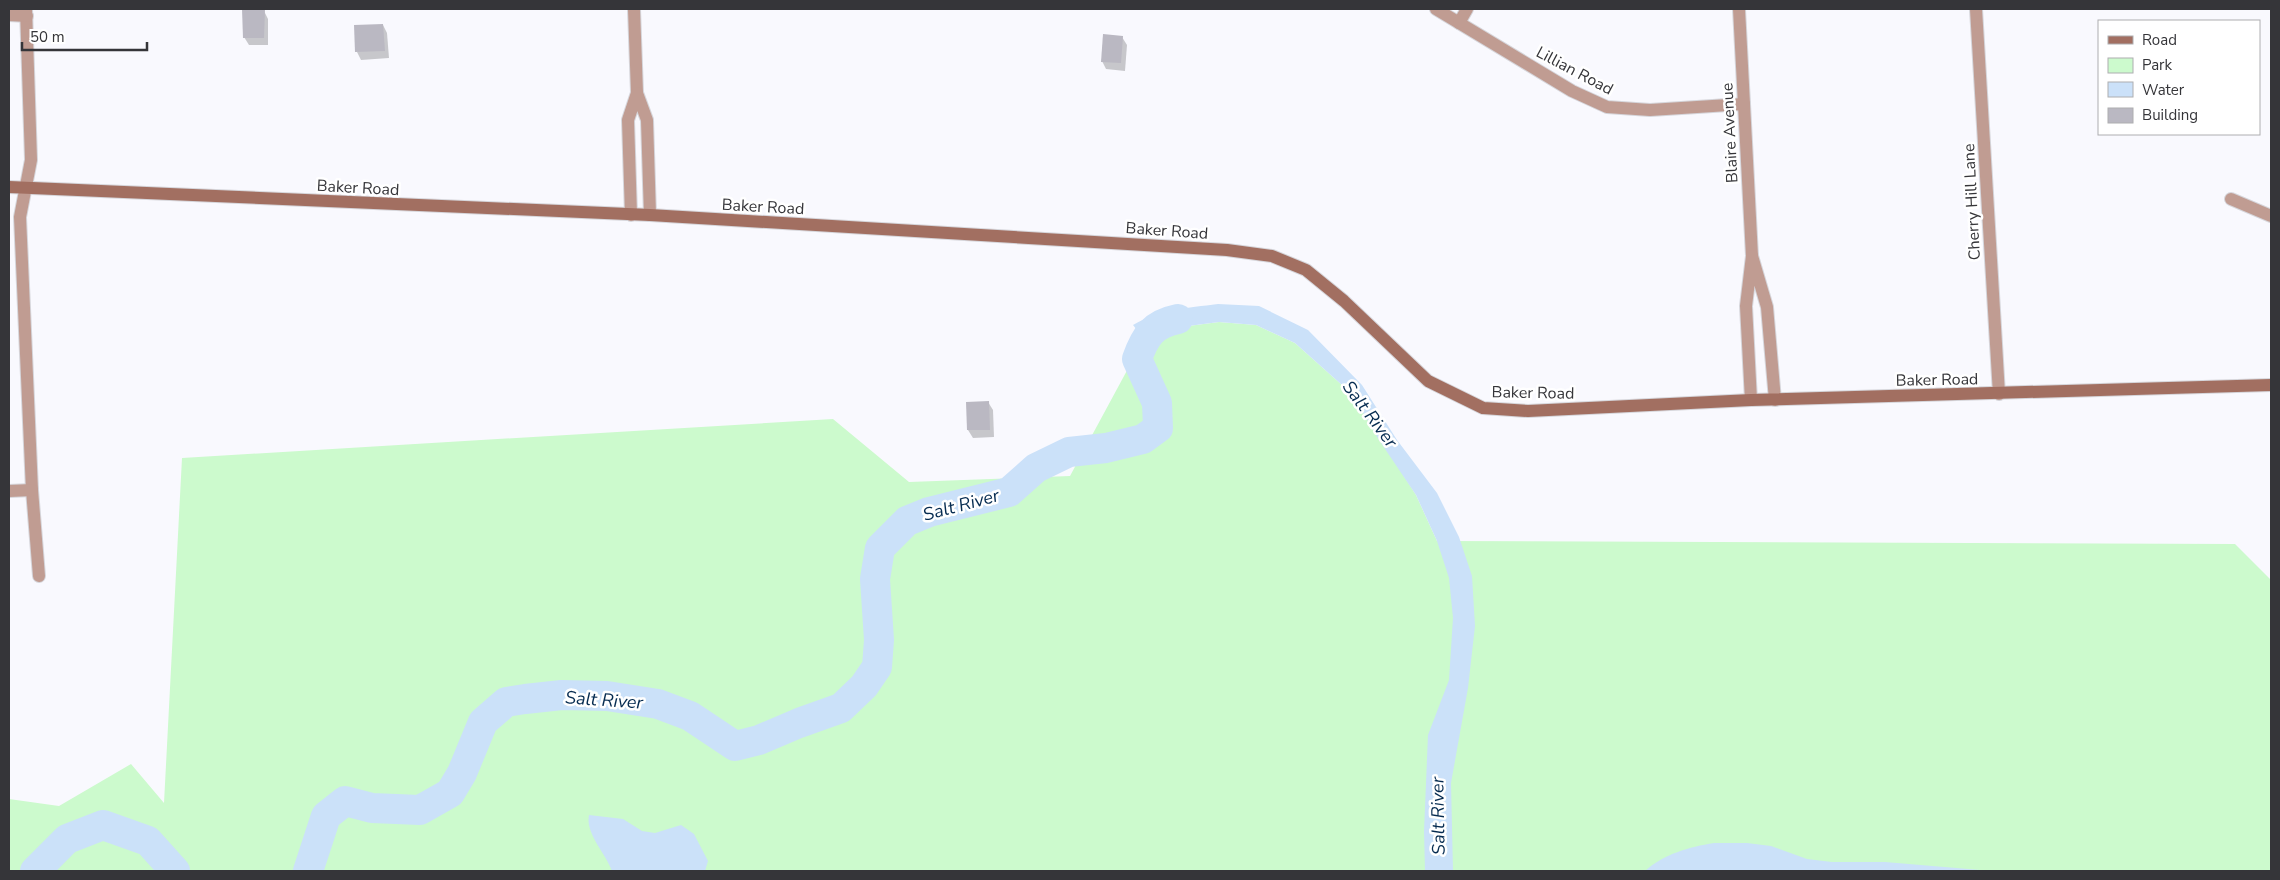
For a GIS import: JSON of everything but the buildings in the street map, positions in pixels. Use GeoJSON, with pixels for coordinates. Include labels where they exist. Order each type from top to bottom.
{"type":"FeatureCollection","features":[{"type":"Feature","properties":{"kind":"street"},"geometry":{"type":"LineString","coordinates":[[634,9],[637,92],[647,120],[650,215]]}},
{"type":"Feature","properties":{"kind":"street","name":"Lillian Road"},"geometry":{"type":"LineString","coordinates":[[1436,9],[1572,90],[1607,107],[1650,110],[1744,104]]}},
{"type":"Feature","properties":{"kind":"street"},"geometry":{"type":"LineString","coordinates":[[1459,23],[1467,9]]}},
{"type":"Feature","properties":{"kind":"street","name":"Blaire Avenue"},"geometry":{"type":"LineString","coordinates":[[1739,9],[1752,256],[1746,306],[1752,400]]}},
{"type":"Feature","properties":{"kind":"street","name":"Cherry Hill Lane"},"geometry":{"type":"LineString","coordinates":[[1976,9],[1998,394]]}},
{"type":"Feature","properties":{"kind":"street"},"geometry":{"type":"LineString","coordinates":[[9,15],[27,12],[31,160],[20,216],[32,490],[39,576]]}},
{"type":"Feature","properties":{"kind":"street"},"geometry":{"type":"LineString","coordinates":[[630,215],[628,120],[637,92]]}},
{"type":"Feature","properties":{"kind":"street","name":"Baker Road"},"geometry":{"type":"LineString","coordinates":[[9,188],[650,215],[1208,249],[1272,256],[1306,270],[1344,301],[1428,381],[1483,408],[1528,411],[1752,400],[2271,386]]}},
{"type":"Feature","properties":{"kind":"street"},"geometry":{"type":"LineString","coordinates":[[2231,199],[2271,216]]}},
{"type":"Feature","properties":{"kind":"street","name":"Blaire Avenue"},"geometry":{"type":"LineString","coordinates":[[1752,256],[1767,307],[1775,400]]}},
{"type":"Feature","properties":{"kind":"street"},"geometry":{"type":"LineString","coordinates":[[9,491],[32,490]]}},
{"type":"Feature","properties":{"kind":"green space"},"geometry":{"type":"Polygon","coordinates":[[[1219,322],[1256,325],[1295,343],[1352,394],[1416,495],[1437,541],[2235,544],[2271,580],[2271,871],[9,871],[9,799],[59,806],[131,764],[164,803],[182,458],[833,419],[909,482],[1070,476],[1144,339],[1173,328],[1219,322]]]}},
{"type":"Feature","properties":{"kind":"water"},"geometry":{"type":"Polygon","coordinates":[[[1218,304],[1259,306],[1308,330],[1362,385],[1397,440],[1437,493],[1459,537],[1472,576],[1475,626],[1468,688],[1451,783],[1453,871],[1425,871],[1424,831],[1428,735],[1449,680],[1453,618],[1449,578],[1437,541],[1416,495],[1379,440],[1352,394],[1295,343],[1256,325],[1219,322],[1173,328],[1144,339],[1133,325],[1164,312],[1218,304]]]}},
{"type":"Feature","properties":{"kind":"water"},"geometry":{"type":"Polygon","coordinates":[[[589,815],[623,819],[642,831],[655,833],[681,825],[694,834],[708,861],[705,871],[612,871],[590,829],[589,815]]]}},
{"type":"Feature","properties":{"kind":"water"},"geometry":{"type":"Polygon","coordinates":[[[1714,843],[1747,843],[1771,846],[1807,859],[1832,862],[1885,862],[1992,871],[1645,871],[1660,860],[1677,852],[1714,843]]]}},
{"type":"Feature","properties":{"kind":"waterway","name":"Salt River"},"geometry":{"type":"LineString","coordinates":[[308,871],[326,816],[345,801],[372,808],[420,810],[450,793],[462,773],[483,722],[506,702],[562,695],[607,696],[658,704],[690,716],[735,746],[759,740],[841,708],[864,686],[877,667],[879,640],[875,579],[880,548],[907,521],[929,512],[1009,492],[1036,468],[1069,452],[1106,448],[1143,439],[1158,428],[1157,403],[1137,359],[1143,344],[1151,332],[1162,324],[1178,319]]}},
{"type":"Feature","properties":{"kind":"waterway","name":"Salt River"},"geometry":{"type":"LineString","coordinates":[[35,871],[67,839],[103,825],[148,841],[175,871]]}}]}
